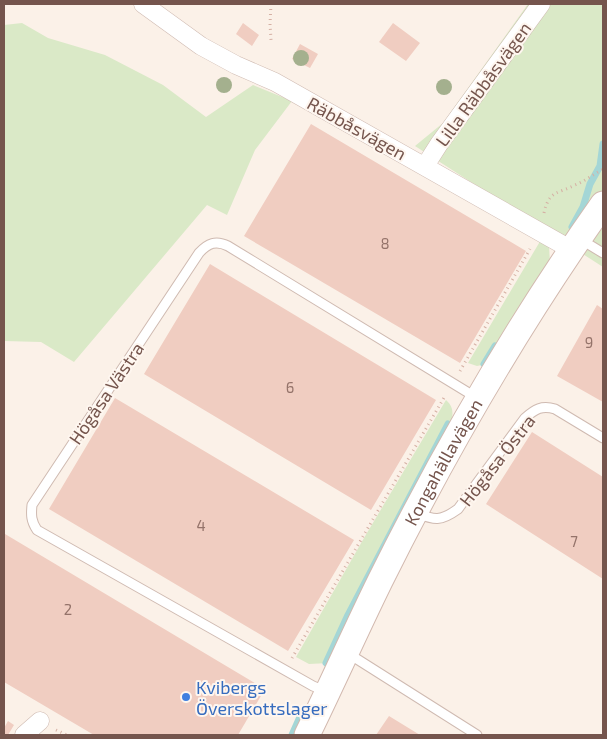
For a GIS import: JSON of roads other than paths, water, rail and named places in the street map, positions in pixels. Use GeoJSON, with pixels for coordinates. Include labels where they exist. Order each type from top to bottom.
{"type":"FeatureCollection","features":[{"type":"Feature","properties":{"kind":"street","name":"Räbbåsvägen"},"geometry":{"type":"LineString","coordinates":[[143,4],[200,46],[236,65],[275,82],[390,148],[540,230],[576,244]]}},
{"type":"Feature","properties":{"kind":"street","name":"Lilla Räbbåsvägen"},"geometry":{"type":"LineString","coordinates":[[425,166],[541,4]]}},
{"type":"Feature","properties":{"kind":"street","name":"Kongahällavägen"},"geometry":{"type":"LineString","coordinates":[[307,735],[415,513],[478,399],[522,325],[603,204]]}},
{"type":"Feature","properties":{"kind":"street"},"geometry":{"type":"LineString","coordinates":[[24,735],[40,721]]}},
{"type":"Feature","properties":{"kind":"lane","name":"Högåsa Västra"},"geometry":{"type":"LineString","coordinates":[[328,692],[313,686],[37,530],[33,524],[31,514],[32,505],[199,253],[212,243],[221,242],[228,246],[478,399]]}},
{"type":"Feature","properties":{"kind":"lane"},"geometry":{"type":"LineString","coordinates":[[576,244],[603,253]]}},
{"type":"Feature","properties":{"kind":"lane","name":"Högåsa Östra"},"geometry":{"type":"LineString","coordinates":[[415,513],[434,520],[448,516],[458,509],[526,418],[540,408],[548,407],[554,409],[603,438]]}},
{"type":"Feature","properties":{"kind":"lane"},"geometry":{"type":"LineString","coordinates":[[346,652],[477,735]]}},
{"type":"Feature","properties":{"kind":"waterway"},"geometry":{"type":"LineString","coordinates":[[572,227],[583,207],[590,184],[600,166],[603,144]]}},
{"type":"Feature","properties":{"kind":"waterway"},"geometry":{"type":"LineString","coordinates":[[484,364],[495,346]]}},
{"type":"Feature","properties":{"kind":"waterway"},"geometry":{"type":"LineString","coordinates":[[326,663],[348,615],[448,424]]}},
{"type":"Feature","properties":{"kind":"waterway"},"geometry":{"type":"LineString","coordinates":[[292,735],[300,717]]}},
{"type":"Feature","properties":{"kind":"place","name":"Kvibergs Överskottslager"},"geometry":{"type":"Point","coordinates":[186,697]}}]}
